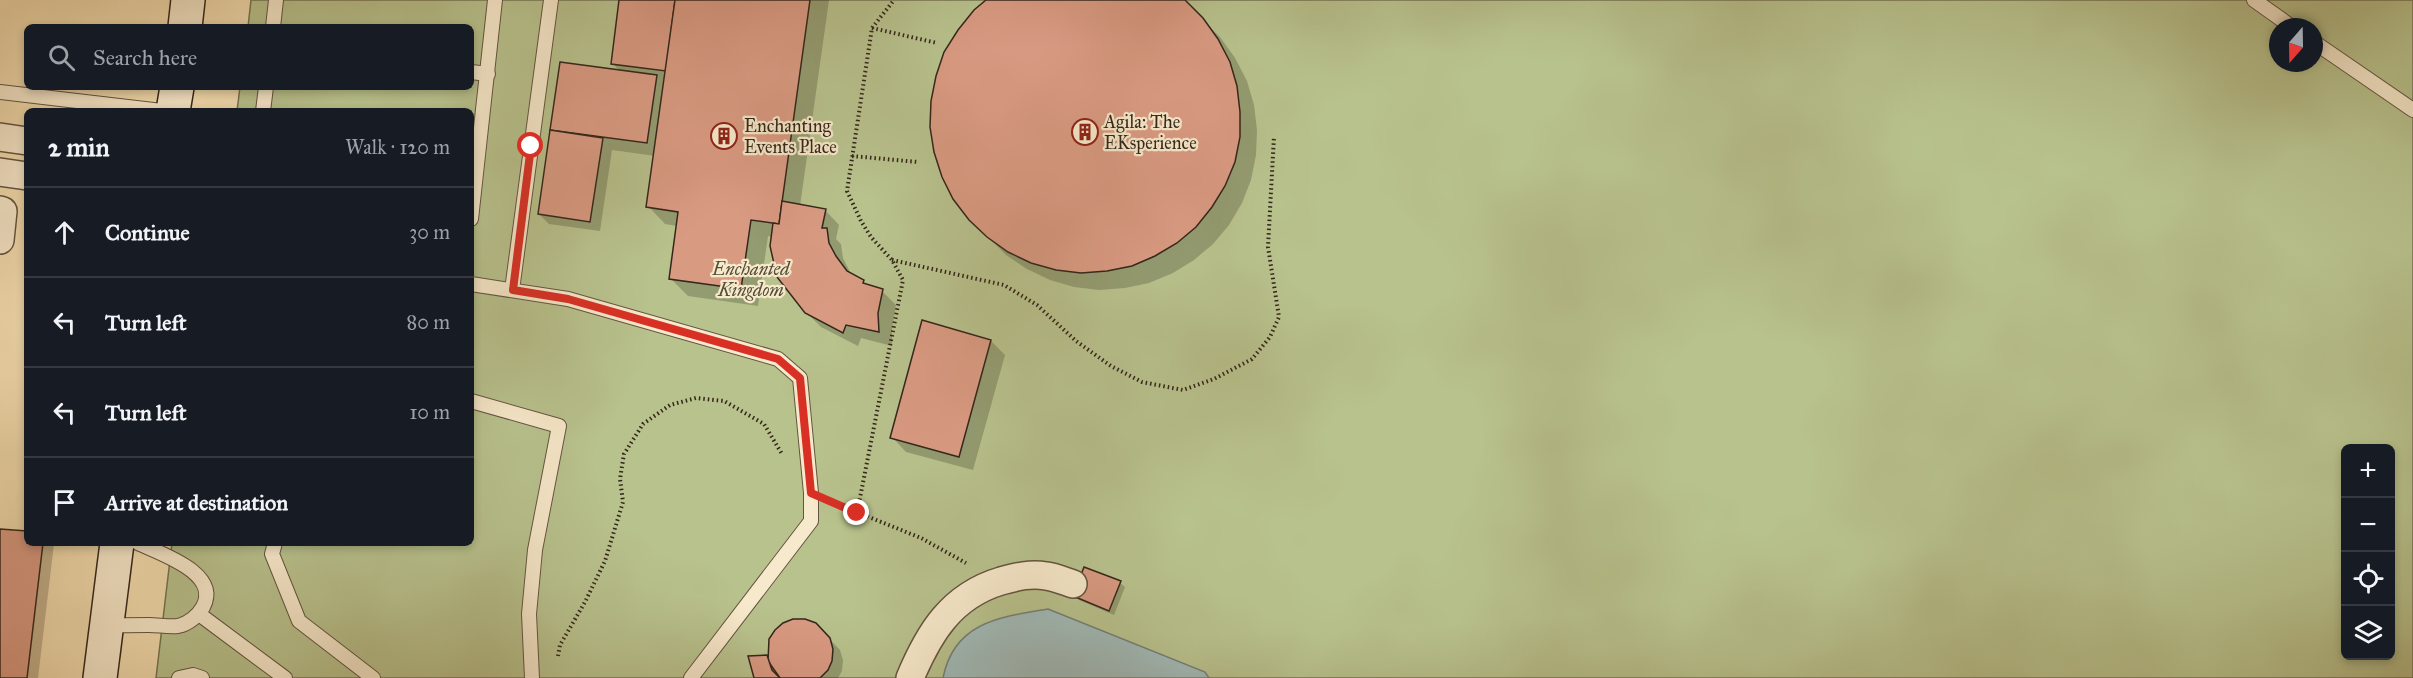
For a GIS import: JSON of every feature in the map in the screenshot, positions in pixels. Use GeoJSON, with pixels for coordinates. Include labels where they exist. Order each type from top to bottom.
{"type":"FeatureCollection","features":[{"type":"Feature","properties":{"kind":"street"},"geometry":{"type":"LineString","coordinates":[[185,24],[188,0]]}},
{"type":"Feature","properties":{"kind":"street"},"geometry":{"type":"LineString","coordinates":[[174,108],[176,90]]}},
{"type":"Feature","properties":{"kind":"street"},"geometry":{"type":"LineString","coordinates":[[0,137],[24,141]]}},
{"type":"Feature","properties":{"kind":"street"},"geometry":{"type":"LineString","coordinates":[[0,172],[24,176]]}},
{"type":"Feature","properties":{"kind":"street"},"geometry":{"type":"LineString","coordinates":[[0,240],[2,210]]}},
{"type":"Feature","properties":{"kind":"street"},"geometry":{"type":"LineString","coordinates":[[100,678],[117,546]]}},
{"type":"Feature","properties":{"kind":"street"},"geometry":{"type":"LineString","coordinates":[[910,678],[921,651],[942,618],[971,593],[986,585],[1020,575],[1046,576],[1073,584]]}},
{"type":"Feature","properties":{"kind":"lane"},"geometry":{"type":"LineString","coordinates":[[273,24],[276,0]]}},
{"type":"Feature","properties":{"kind":"lane"},"geometry":{"type":"LineString","coordinates":[[474,166],[488,74],[495,0]]}},
{"type":"Feature","properties":{"kind":"lane"},"geometry":{"type":"LineString","coordinates":[[513,290],[551,0]]}},
{"type":"Feature","properties":{"kind":"lane"},"geometry":{"type":"LineString","coordinates":[[2254,0],[2279,18]]}},
{"type":"Feature","properties":{"kind":"lane"},"geometry":{"type":"LineString","coordinates":[[2323,48],[2413,110]]}},
{"type":"Feature","properties":{"kind":"lane"},"geometry":{"type":"LineString","coordinates":[[474,72],[488,74]]}},
{"type":"Feature","properties":{"kind":"lane"},"geometry":{"type":"LineString","coordinates":[[263,108],[266,90]]}},
{"type":"Feature","properties":{"kind":"lane"},"geometry":{"type":"LineString","coordinates":[[0,92],[136,108]]}},
{"type":"Feature","properties":{"kind":"lane"},"geometry":{"type":"LineString","coordinates":[[474,284],[568,299],[778,359],[800,378],[811,493],[811,521],[691,678]]}},
{"type":"Feature","properties":{"kind":"lane"},"geometry":{"type":"LineString","coordinates":[[474,402],[559,426],[534,561],[529,614],[532,678]]}},
{"type":"Feature","properties":{"kind":"lane"},"geometry":{"type":"LineString","coordinates":[[107,626],[178,626],[189,622],[199,614],[204,604],[207,592],[203,580],[192,570],[144,546]]}},
{"type":"Feature","properties":{"kind":"lane"},"geometry":{"type":"LineString","coordinates":[[273,546],[272,554],[299,621],[373,678]]}},
{"type":"Feature","properties":{"kind":"lane"},"geometry":{"type":"LineString","coordinates":[[199,614],[285,678]]}},
{"type":"Feature","properties":{"kind":"lane"},"geometry":{"type":"LineString","coordinates":[[179,678],[193,675],[202,678]]}},
{"type":"Feature","properties":{"kind":"path"},"geometry":{"type":"LineString","coordinates":[[857,513],[903,280],[892,260],[871,237],[847,191],[872,28],[894,0]]}},
{"type":"Feature","properties":{"kind":"path"},"geometry":{"type":"LineString","coordinates":[[872,28],[937,44]]}},
{"type":"Feature","properties":{"kind":"path"},"geometry":{"type":"LineString","coordinates":[[892,260],[1004,285],[1037,305],[1076,341],[1111,366],[1142,382],[1183,390],[1214,379],[1251,359],[1270,338],[1279,317],[1268,247],[1274,136]]}},
{"type":"Feature","properties":{"kind":"path"},"geometry":{"type":"LineString","coordinates":[[852,156],[918,162]]}},
{"type":"Feature","properties":{"kind":"path"},"geometry":{"type":"LineString","coordinates":[[556,662],[560,645],[585,603],[605,561],[623,502],[620,478],[624,454],[643,424],[670,405],[696,398],[724,401],[764,424],[787,462]]}},
{"type":"Feature","properties":{"kind":"path"},"geometry":{"type":"LineString","coordinates":[[811,493],[921,538],[966,563],[986,585]]}},
{"type":"Feature","properties":{"kind":"green space","name":"Enchanted Kingdom"},"geometry":{"type":"Polygon","coordinates":[[[251,0],[2413,0],[2413,678],[156,678],[172,546],[474,546],[474,108],[237,108],[240,90],[474,90],[474,24],[248,24],[251,0]]]}},
{"type":"Feature","properties":{"kind":"water"},"geometry":{"type":"Polygon","coordinates":[[[1048,609],[1205,672],[1209,678],[943,678],[949,659],[957,645],[968,634],[982,626],[1013,615],[1048,609]]]}},
{"type":"Feature","properties":{"kind":"building"},"geometry":{"type":"Polygon","coordinates":[[[619,0],[675,0],[666,71],[611,64],[619,0]]]}},
{"type":"Feature","properties":{"kind":"building","name":"Enchanting Events Place"},"geometry":{"type":"Polygon","coordinates":[[[675,0],[810,0],[779,224],[751,220],[741,289],[669,279],[678,212],[646,207],[675,0]]]}},
{"type":"Feature","properties":{"kind":"building","name":"Agila: The EKsperience"},"geometry":{"type":"Polygon","coordinates":[[[986,0],[1185,0],[1203,18],[1218,39],[1230,62],[1237,86],[1240,137],[1235,162],[1225,186],[1196,227],[1177,243],[1132,266],[1081,273],[1056,270],[1031,263],[1008,252],[969,220],[953,199],[942,177],[934,152],[930,127],[931,101],[944,52],[974,10],[986,0]]]}},
{"type":"Feature","properties":{"kind":"building"},"geometry":{"type":"Polygon","coordinates":[[[560,62],[657,75],[647,143],[550,130],[560,62]]]}},
{"type":"Feature","properties":{"kind":"building"},"geometry":{"type":"Polygon","coordinates":[[[550,130],[603,138],[590,222],[538,214],[550,130]]]}},
{"type":"Feature","properties":{"kind":"building"},"geometry":{"type":"Polygon","coordinates":[[[782,201],[826,209],[822,228],[827,228],[829,243],[836,256],[847,271],[864,280],[863,283],[883,289],[878,313],[879,332],[846,325],[843,333],[805,313],[777,277],[770,246],[773,223],[779,224],[782,201]]]}},
{"type":"Feature","properties":{"kind":"building"},"geometry":{"type":"Polygon","coordinates":[[[922,320],[991,340],[959,457],[890,438],[922,320]]]}},
{"type":"Feature","properties":{"kind":"building"},"geometry":{"type":"Polygon","coordinates":[[[0,529],[24,531],[24,546],[43,546],[27,678],[0,678],[0,529]]]}},
{"type":"Feature","properties":{"kind":"building"},"geometry":{"type":"Polygon","coordinates":[[[1084,567],[1121,581],[1109,611],[1073,596],[1084,567]]]}},
{"type":"Feature","properties":{"kind":"building"},"geometry":{"type":"Polygon","coordinates":[[[793,619],[805,619],[816,623],[830,638],[833,649],[832,661],[828,670],[820,678],[780,678],[768,661],[769,639],[783,623],[793,619]]]}},
{"type":"Feature","properties":{"kind":"building"},"geometry":{"type":"Polygon","coordinates":[[[767,655],[772,670],[780,678],[754,678],[748,656],[767,655]]]}},
{"type":"Feature","properties":{"kind":"place","name":"Agila: The EKsperience"},"geometry":{"type":"Point","coordinates":[1085,132]}},
{"type":"Feature","properties":{"kind":"place","name":"Enchanting Events Place"},"geometry":{"type":"Point","coordinates":[724,136]}},
{"type":"Feature","properties":{"kind":"route"},"geometry":{"type":"LineString","coordinates":[[531,146],[513,290],[568,299],[778,359],[800,378],[811,493],[857,513]]}}]}
